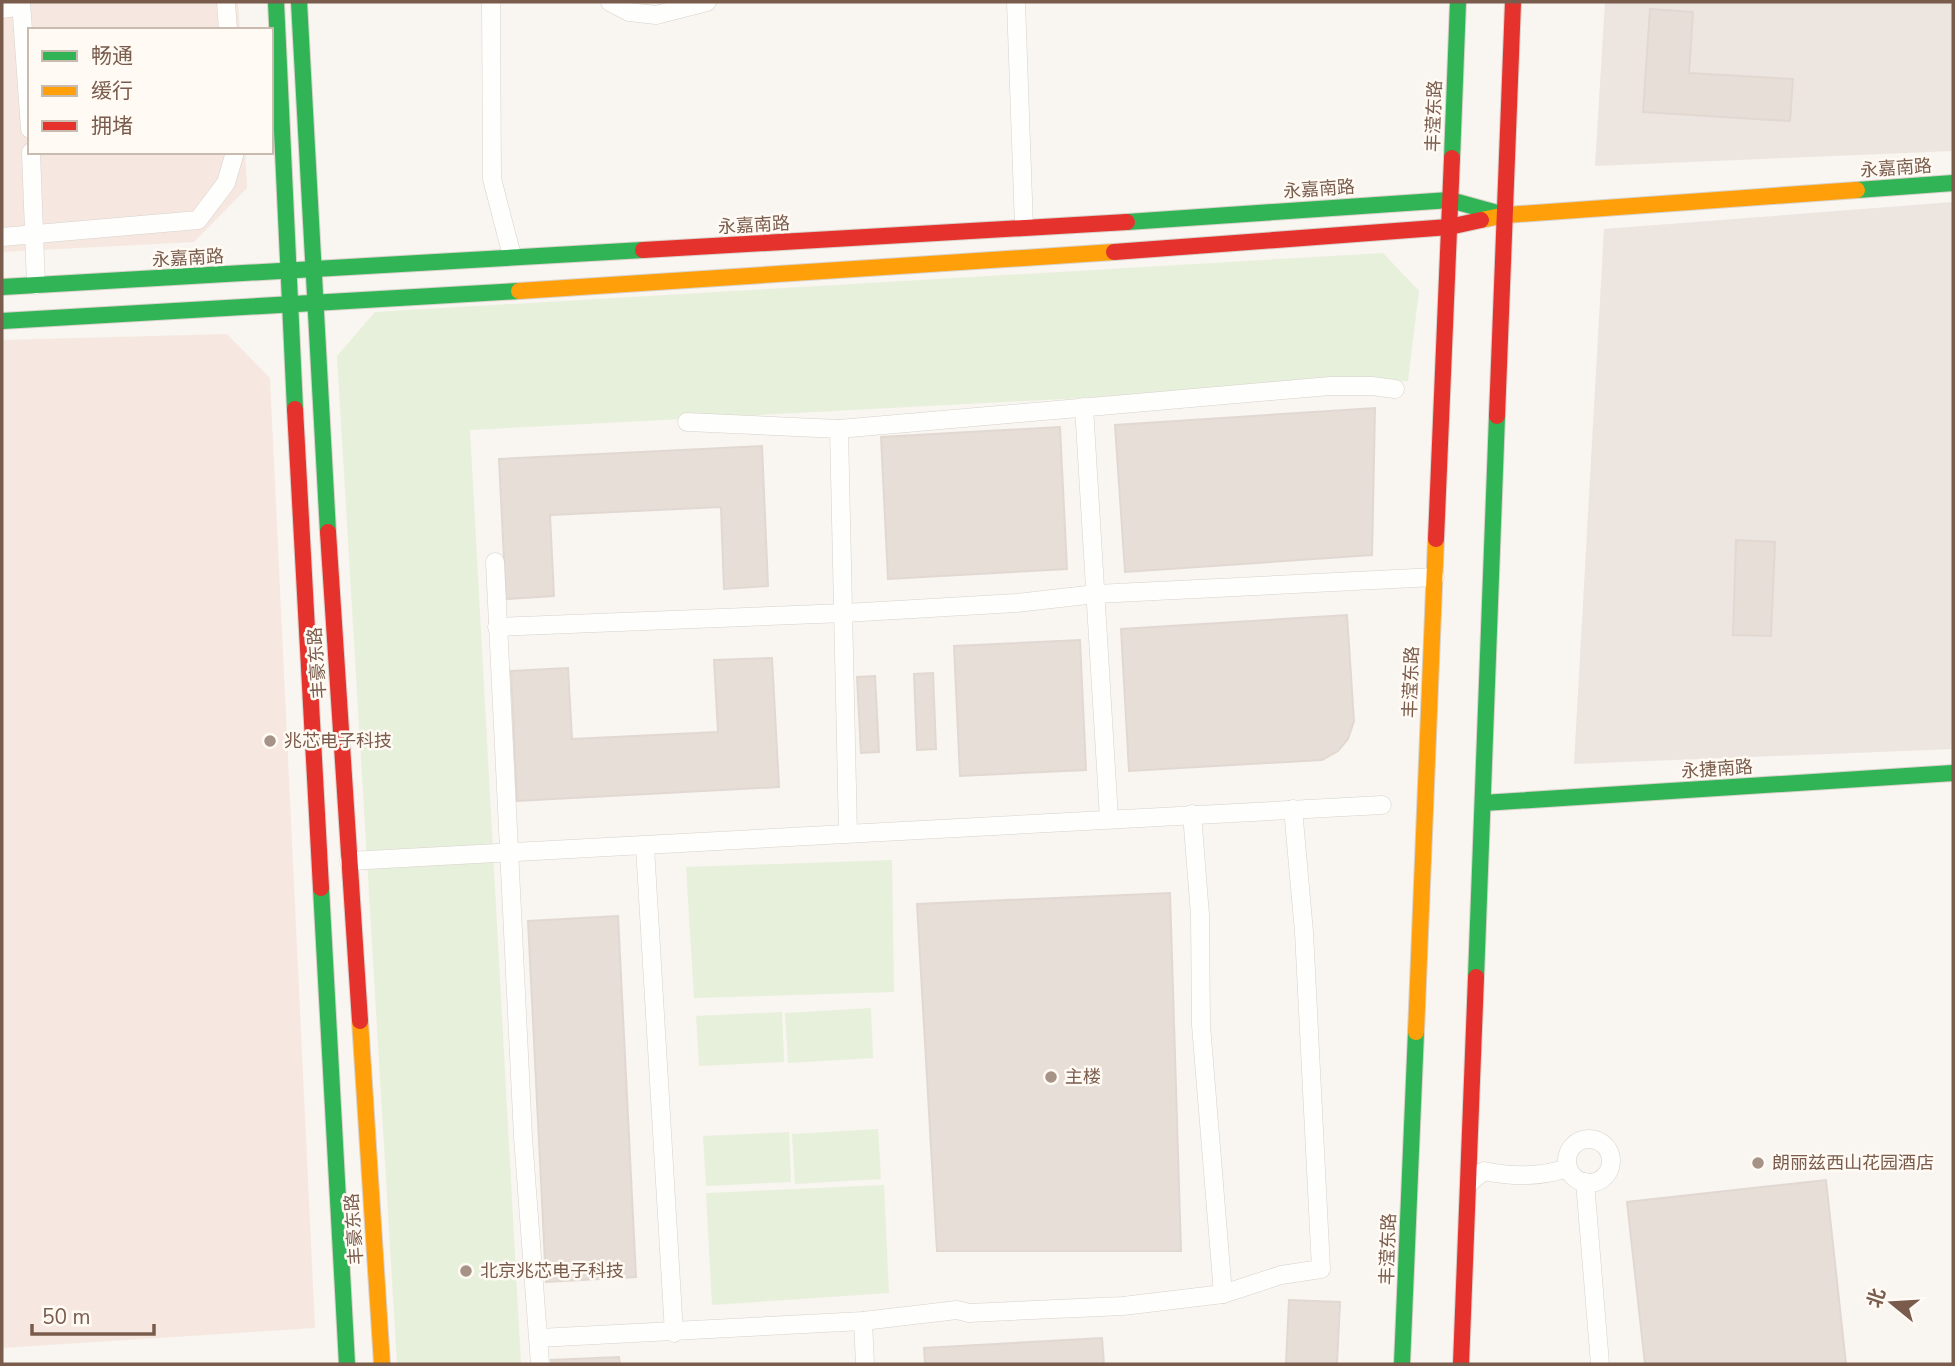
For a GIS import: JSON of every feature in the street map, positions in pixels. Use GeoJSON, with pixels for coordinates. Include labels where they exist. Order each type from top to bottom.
{"type":"FeatureCollection","features":[{"type":"Feature","properties":{"kind":"street"},"geometry":{"type":"LineString","coordinates":[[226,2],[228,28]]}},
{"type":"Feature","properties":{"kind":"street","name":"丰豪东路"},"geometry":{"type":"LineString","coordinates":[[276,2],[287,271],[347,1364]]}},
{"type":"Feature","properties":{"kind":"street","name":"丰豪东路"},"geometry":{"type":"LineString","coordinates":[[299,2],[313,302],[383,1364]]}},
{"type":"Feature","properties":{"kind":"street"},"geometry":{"type":"LineString","coordinates":[[491,2],[492,179],[512,256]]}},
{"type":"Feature","properties":{"kind":"street"},"geometry":{"type":"LineString","coordinates":[[610,2],[629,12],[656,15],[707,2]]}},
{"type":"Feature","properties":{"kind":"street"},"geometry":{"type":"LineString","coordinates":[[1016,2],[1024,227]]}},
{"type":"Feature","properties":{"kind":"street","name":"丰滢东路"},"geometry":{"type":"LineString","coordinates":[[1402,1364],[1458,2]]}},
{"type":"Feature","properties":{"kind":"street"},"geometry":{"type":"LineString","coordinates":[[1461,1364],[1513,2]]}},
{"type":"Feature","properties":{"kind":"street"},"geometry":{"type":"LineString","coordinates":[[2,9],[21,4],[28,101]]}},
{"type":"Feature","properties":{"kind":"street"},"geometry":{"type":"LineString","coordinates":[[31,154],[36,285]]}},
{"type":"Feature","properties":{"kind":"street"},"geometry":{"type":"LineString","coordinates":[[2,237],[198,220],[226,183],[235,154]]}},
{"type":"Feature","properties":{"kind":"street","name":"永嘉南路"},"geometry":{"type":"LineString","coordinates":[[2,321],[901,268],[1449,227],[1506,215],[1953,183]]}},
{"type":"Feature","properties":{"kind":"street","name":"永嘉南路"},"geometry":{"type":"LineString","coordinates":[[2,287],[1450,200],[1506,215]]}},
{"type":"Feature","properties":{"kind":"street"},"geometry":{"type":"LineString","coordinates":[[687,422],[839,429],[1330,386],[1395,389]]}},
{"type":"Feature","properties":{"kind":"street"},"geometry":{"type":"LineString","coordinates":[[1084,407],[1109,818]]}},
{"type":"Feature","properties":{"kind":"street"},"geometry":{"type":"LineString","coordinates":[[839,429],[848,833]]}},
{"type":"Feature","properties":{"kind":"street"},"geometry":{"type":"LineString","coordinates":[[495,562],[523,1136],[540,1364]]}},
{"type":"Feature","properties":{"kind":"street"},"geometry":{"type":"LineString","coordinates":[[497,627],[1016,603],[1096,594],[1435,577]]}},
{"type":"Feature","properties":{"kind":"street","name":"永捷南路"},"geometry":{"type":"LineString","coordinates":[[1483,803],[1953,773]]}},
{"type":"Feature","properties":{"kind":"street"},"geometry":{"type":"LineString","coordinates":[[349,861],[1382,805]]}},
{"type":"Feature","properties":{"kind":"street"},"geometry":{"type":"LineString","coordinates":[[539,1338],[863,1321],[957,1310],[969,1313],[1123,1306],[1223,1294],[1281,1275],[1321,1269],[1304,932],[1293,809]]}},
{"type":"Feature","properties":{"kind":"street"},"geometry":{"type":"LineString","coordinates":[[1192,814],[1200,915],[1201,1025],[1223,1294]]}},
{"type":"Feature","properties":{"kind":"street"},"geometry":{"type":"LineString","coordinates":[[645,847],[674,1333]]}},
{"type":"Feature","properties":{"kind":"street"},"geometry":{"type":"LineString","coordinates":[[1568,1168],[1568,1154],[1576,1143],[1589,1139],[1601,1143],[1610,1154],[1609,1169],[1599,1180],[1585,1182]]}},
{"type":"Feature","properties":{"kind":"street"},"geometry":{"type":"LineString","coordinates":[[1469,1183],[1484,1171],[1505,1175],[1550,1174],[1568,1168]]}},
{"type":"Feature","properties":{"kind":"street"},"geometry":{"type":"LineString","coordinates":[[1568,1168],[1585,1182],[1600,1364]]}},
{"type":"Feature","properties":{"kind":"street"},"geometry":{"type":"LineString","coordinates":[[863,1321],[865,1364]]}},
{"type":"Feature","properties":{"kind":"shaded area"},"geometry":{"type":"Polygon","coordinates":[[[2,2],[238,2],[240,28],[28,28],[28,154],[245,154],[247,188],[194,242],[2,252],[2,2]]]}},
{"type":"Feature","properties":{"kind":"shaded area"},"geometry":{"type":"Polygon","coordinates":[[[1605,2],[1953,2],[1953,151],[1595,166],[1605,2]]]}},
{"type":"Feature","properties":{"kind":"shaded area"},"geometry":{"type":"Polygon","coordinates":[[[1953,202],[1953,749],[1574,764],[1604,229],[1953,202]]]}},
{"type":"Feature","properties":{"kind":"shaded area"},"geometry":{"type":"Polygon","coordinates":[[[227,334],[270,378],[315,1328],[2,1348],[2,340],[227,334]]]}},
{"type":"Feature","properties":{"kind":"green space"},"geometry":{"type":"Polygon","coordinates":[[[1383,253],[1419,291],[1408,381],[470,430],[521,1364],[397,1364],[337,356],[375,312],[1383,253]]]}},
{"type":"Feature","properties":{"kind":"green space"},"geometry":{"type":"Polygon","coordinates":[[[892,860],[894,992],[694,998],[686,867],[892,860]]]}},
{"type":"Feature","properties":{"kind":"green space"},"geometry":{"type":"Polygon","coordinates":[[[871,1008],[873,1058],[788,1063],[785,1013],[871,1008]]]}},
{"type":"Feature","properties":{"kind":"green space"},"geometry":{"type":"Polygon","coordinates":[[[782,1012],[784,1062],[699,1066],[696,1016],[782,1012]]]}},
{"type":"Feature","properties":{"kind":"green space"},"geometry":{"type":"Polygon","coordinates":[[[878,1129],[881,1179],[795,1184],[792,1134],[878,1129]]]}},
{"type":"Feature","properties":{"kind":"green space"},"geometry":{"type":"Polygon","coordinates":[[[789,1132],[791,1182],[706,1186],[703,1136],[789,1132]]]}},
{"type":"Feature","properties":{"kind":"green space"},"geometry":{"type":"Polygon","coordinates":[[[884,1185],[889,1293],[712,1305],[706,1193],[884,1185]]]}},
{"type":"Feature","properties":{"kind":"building"},"geometry":{"type":"Polygon","coordinates":[[[1650,9],[1693,12],[1689,73],[1793,79],[1790,121],[1643,112],[1650,9]]]}},
{"type":"Feature","properties":{"kind":"building"},"geometry":{"type":"Polygon","coordinates":[[[1375,408],[1372,555],[1125,572],[1115,425],[1375,408]]]}},
{"type":"Feature","properties":{"kind":"building"},"geometry":{"type":"Polygon","coordinates":[[[1060,427],[1067,569],[888,579],[881,437],[1060,427]]]}},
{"type":"Feature","properties":{"kind":"building"},"geometry":{"type":"Polygon","coordinates":[[[762,446],[768,586],[724,589],[721,507],[550,515],[554,596],[506,599],[499,459],[762,446]]]}},
{"type":"Feature","properties":{"kind":"building"},"geometry":{"type":"Polygon","coordinates":[[[1736,540],[1775,542],[1771,636],[1733,635],[1736,540]]]}},
{"type":"Feature","properties":{"kind":"building"},"geometry":{"type":"Polygon","coordinates":[[[1347,615],[1354,721],[1348,739],[1338,751],[1322,760],[1129,771],[1121,629],[1347,615]]]}},
{"type":"Feature","properties":{"kind":"building"},"geometry":{"type":"Polygon","coordinates":[[[1080,640],[1086,770],[960,776],[954,646],[1080,640]]]}},
{"type":"Feature","properties":{"kind":"building"},"geometry":{"type":"Polygon","coordinates":[[[772,658],[779,787],[517,801],[511,671],[568,668],[572,739],[718,732],[714,660],[772,658]]]}},
{"type":"Feature","properties":{"kind":"building"},"geometry":{"type":"Polygon","coordinates":[[[933,673],[936,749],[917,750],[914,674],[933,673]]]}},
{"type":"Feature","properties":{"kind":"building"},"geometry":{"type":"Polygon","coordinates":[[[875,676],[879,752],[861,753],[857,677],[875,676]]]}},
{"type":"Feature","properties":{"kind":"building","name":"主楼"},"geometry":{"type":"Polygon","coordinates":[[[1170,893],[1181,1251],[937,1251],[917,904],[1170,893]]]}},
{"type":"Feature","properties":{"kind":"building"},"geometry":{"type":"Polygon","coordinates":[[[618,916],[636,1277],[546,1282],[528,921],[618,916]]]}},
{"type":"Feature","properties":{"kind":"building"},"geometry":{"type":"Polygon","coordinates":[[[1826,1180],[1846,1364],[1645,1364],[1627,1202],[1826,1180]]]}},
{"type":"Feature","properties":{"kind":"building"},"geometry":{"type":"Polygon","coordinates":[[[1289,1300],[1340,1302],[1337,1364],[1286,1364],[1289,1300]]]}},
{"type":"Feature","properties":{"kind":"building"},"geometry":{"type":"Polygon","coordinates":[[[1102,1338],[1104,1364],[925,1364],[924,1348],[1102,1338]]]}},
{"type":"Feature","properties":{"kind":"building"},"geometry":{"type":"Polygon","coordinates":[[[619,1357],[620,1364],[552,1364],[551,1360],[619,1357]]]}},
{"type":"Feature","properties":{"kind":"traffic: fast"},"geometry":{"type":"LineString","coordinates":[[276,2],[295,409]]}},
{"type":"Feature","properties":{"kind":"traffic: fast"},"geometry":{"type":"LineString","coordinates":[[299,2],[328,532]]}},
{"type":"Feature","properties":{"kind":"traffic: fast"},"geometry":{"type":"LineString","coordinates":[[1452,158],[1458,2]]}},
{"type":"Feature","properties":{"kind":"traffic: fast"},"geometry":{"type":"LineString","coordinates":[[1857,190],[1953,183]]}},
{"type":"Feature","properties":{"kind":"traffic: fast"},"geometry":{"type":"LineString","coordinates":[[1127,222],[1450,200],[1501,214]]}},
{"type":"Feature","properties":{"kind":"traffic: fast"},"geometry":{"type":"LineString","coordinates":[[2,287],[643,250]]}},
{"type":"Feature","properties":{"kind":"traffic: fast"},"geometry":{"type":"LineString","coordinates":[[2,321],[519,291]]}},
{"type":"Feature","properties":{"kind":"traffic: fast"},"geometry":{"type":"LineString","coordinates":[[1476,977],[1497,416]]}},
{"type":"Feature","properties":{"kind":"traffic: fast"},"geometry":{"type":"LineString","coordinates":[[1483,803],[1953,773]]}},
{"type":"Feature","properties":{"kind":"traffic: fast"},"geometry":{"type":"LineString","coordinates":[[321,888],[347,1364]]}},
{"type":"Feature","properties":{"kind":"traffic: fast"},"geometry":{"type":"LineString","coordinates":[[1402,1364],[1416,1032]]}},
{"type":"Feature","properties":{"kind":"traffic: slow"},"geometry":{"type":"LineString","coordinates":[[1481,220],[1506,215],[1857,190]]}},
{"type":"Feature","properties":{"kind":"traffic: slow"},"geometry":{"type":"LineString","coordinates":[[519,291],[1114,252]]}},
{"type":"Feature","properties":{"kind":"traffic: slow"},"geometry":{"type":"LineString","coordinates":[[1416,1032],[1436,539]]}},
{"type":"Feature","properties":{"kind":"traffic: slow"},"geometry":{"type":"LineString","coordinates":[[360,1021],[382,1364]]}},
{"type":"Feature","properties":{"kind":"traffic: jam"},"geometry":{"type":"LineString","coordinates":[[1497,416],[1513,2]]}},
{"type":"Feature","properties":{"kind":"traffic: jam"},"geometry":{"type":"LineString","coordinates":[[1436,539],[1452,158]]}},
{"type":"Feature","properties":{"kind":"traffic: jam"},"geometry":{"type":"LineString","coordinates":[[1114,252],[1449,227],[1481,220]]}},
{"type":"Feature","properties":{"kind":"traffic: jam"},"geometry":{"type":"LineString","coordinates":[[643,250],[1127,222]]}},
{"type":"Feature","properties":{"kind":"traffic: jam"},"geometry":{"type":"LineString","coordinates":[[295,409],[321,888]]}},
{"type":"Feature","properties":{"kind":"traffic: jam"},"geometry":{"type":"LineString","coordinates":[[328,532],[360,1021]]}},
{"type":"Feature","properties":{"kind":"traffic: jam"},"geometry":{"type":"LineString","coordinates":[[1461,1364],[1476,977]]}},
{"type":"Feature","properties":{"kind":"place","name":"兆芯电子科技"},"geometry":{"type":"Point","coordinates":[270,741]}},
{"type":"Feature","properties":{"kind":"place","name":"主楼"},"geometry":{"type":"Point","coordinates":[1051,1077]}},
{"type":"Feature","properties":{"kind":"place","name":"朗丽兹西山花园酒店"},"geometry":{"type":"Point","coordinates":[1758,1163]}},
{"type":"Feature","properties":{"kind":"place","name":"北京兆芯电子科技"},"geometry":{"type":"Point","coordinates":[466,1271]}}]}
